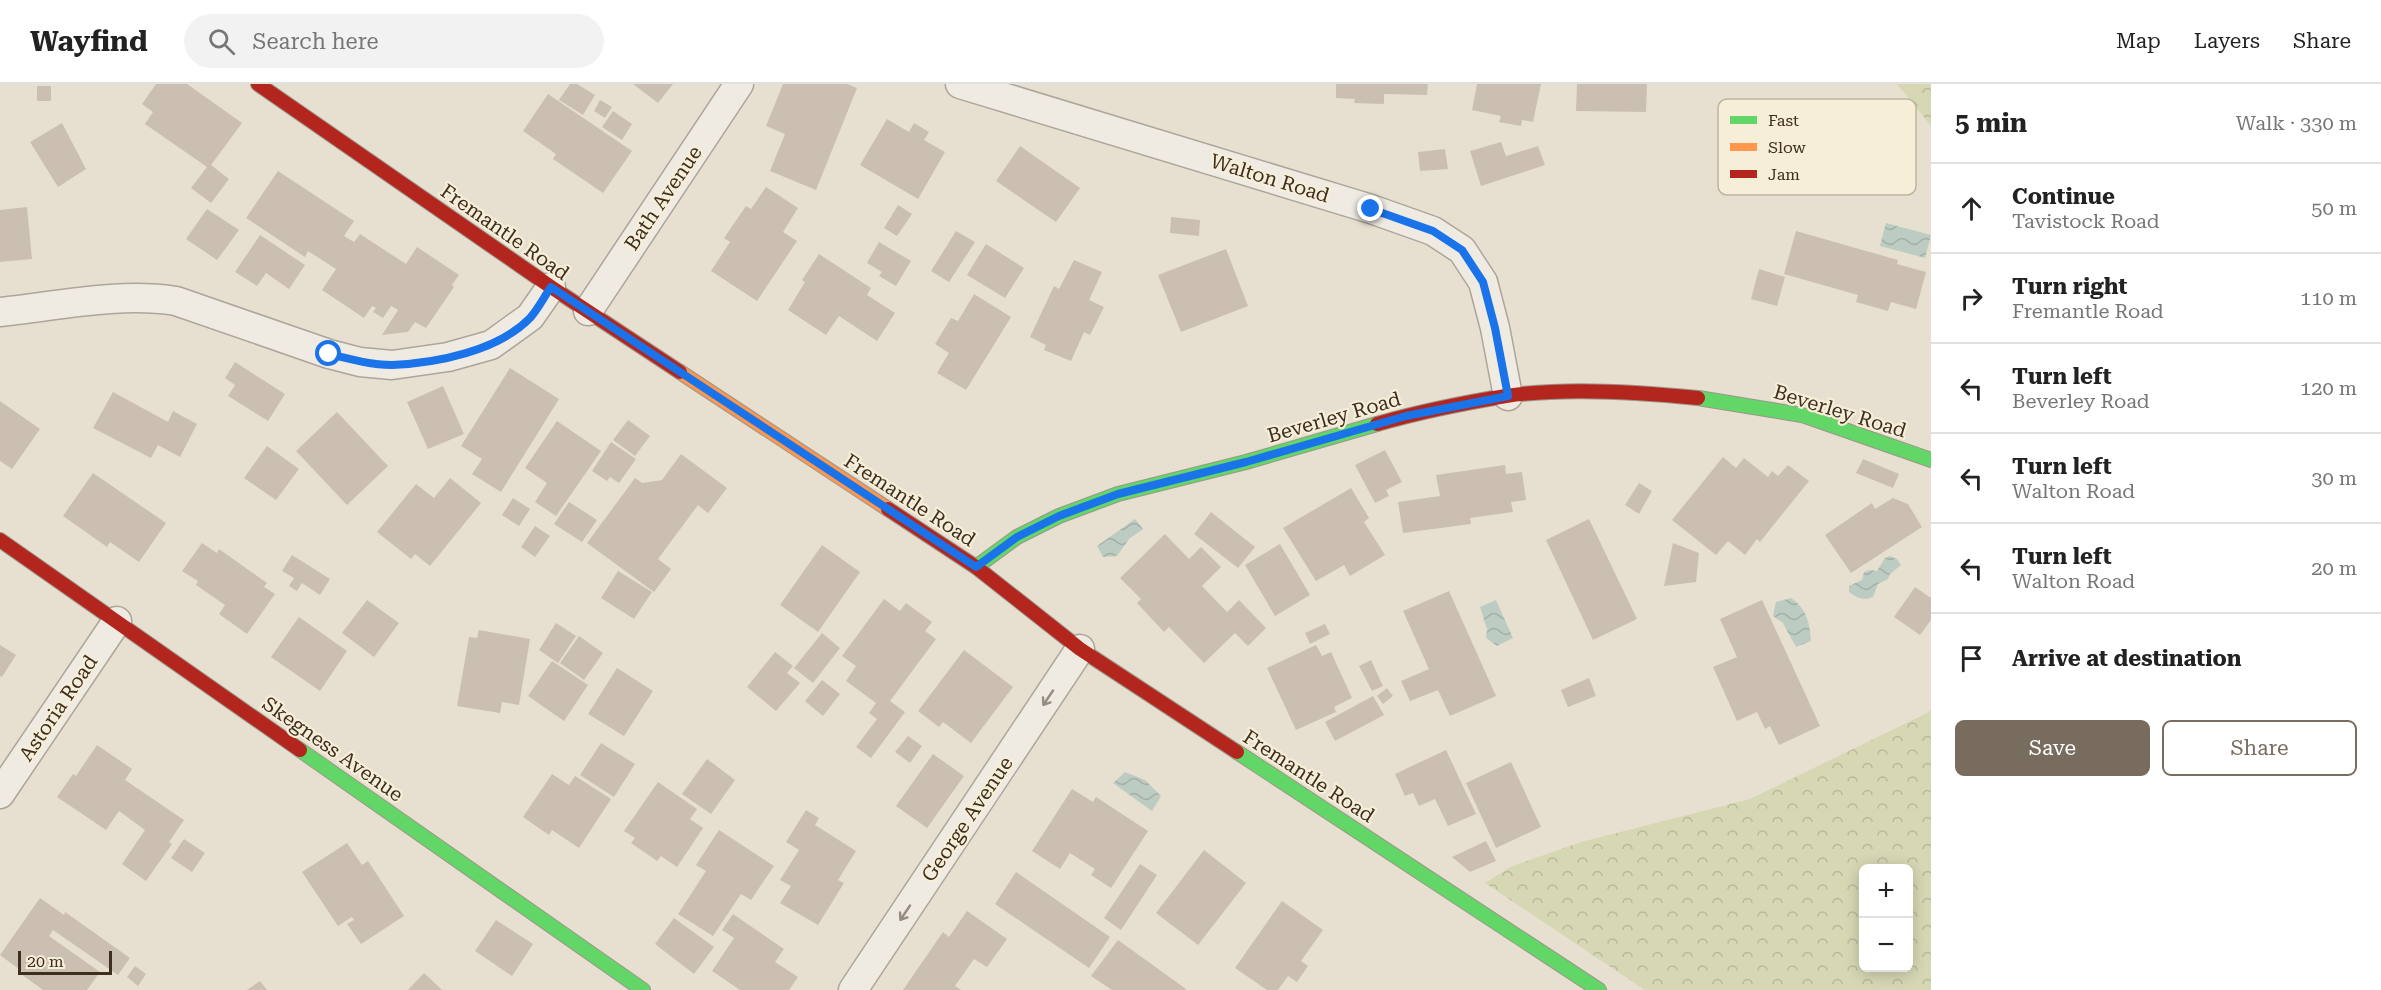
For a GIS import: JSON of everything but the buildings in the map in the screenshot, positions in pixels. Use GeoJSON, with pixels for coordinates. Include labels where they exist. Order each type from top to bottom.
{"type":"FeatureCollection","features":[{"type":"Feature","properties":{"kind":"street","name":"Fremantle Road"},"geometry":{"type":"LineString","coordinates":[[258,84],[551,287],[976,567],[1080,649],[1599,990]]}},
{"type":"Feature","properties":{"kind":"street","name":"Bath Avenue"},"geometry":{"type":"LineString","coordinates":[[588,311],[739,84]]}},
{"type":"Feature","properties":{"kind":"street","name":"Walton Road"},"geometry":{"type":"LineString","coordinates":[[960,84],[1371,209],[1433,231],[1462,250],[1483,282],[1495,328],[1508,396]]}},
{"type":"Feature","properties":{"kind":"street"},"geometry":{"type":"LineString","coordinates":[[0,312],[154,297],[176,301],[329,354],[360,362],[392,365],[448,357],[491,345],[530,317],[551,287]]}},
{"type":"Feature","properties":{"kind":"street","name":"Beverley Road"},"geometry":{"type":"LineString","coordinates":[[976,567],[1017,537],[1059,516],[1118,494],[1246,462],[1406,416],[1508,396],[1580,392],[1661,394],[1726,400],[1802,415],[1931,460]]}},
{"type":"Feature","properties":{"kind":"street","name":"Skegness Avenue"},"geometry":{"type":"LineString","coordinates":[[0,540],[643,990]]}},
{"type":"Feature","properties":{"kind":"street","name":"Astoria Road"},"geometry":{"type":"LineString","coordinates":[[0,794],[117,621]]}},
{"type":"Feature","properties":{"kind":"street","name":"George Avenue"},"geometry":{"type":"LineString","coordinates":[[853,990],[1080,649]]}},
{"type":"Feature","properties":{"kind":"green space"},"geometry":{"type":"Polygon","coordinates":[[[1897,84],[1931,84],[1931,126],[1916,107],[1916,99],[1909,99],[1897,84]]]}},
{"type":"Feature","properties":{"kind":"green space"},"geometry":{"type":"Polygon","coordinates":[[[1931,711],[1931,990],[1645,990],[1485,883],[1510,867],[1581,842],[1750,799],[1931,711]]]}},
{"type":"Feature","properties":{"kind":"water"},"geometry":{"type":"Polygon","coordinates":[[[1886,223],[1931,235],[1925,258],[1880,246],[1886,223]]]}},
{"type":"Feature","properties":{"kind":"water"},"geometry":{"type":"Polygon","coordinates":[[[1135,519],[1143,529],[1129,539],[1117,556],[1103,557],[1097,546],[1135,519]]]}},
{"type":"Feature","properties":{"kind":"water"},"geometry":{"type":"Polygon","coordinates":[[[1890,556],[1897,559],[1901,565],[1890,574],[1888,579],[1878,584],[1873,597],[1860,598],[1849,592],[1849,586],[1862,580],[1864,572],[1877,571],[1885,558],[1890,556]]]}},
{"type":"Feature","properties":{"kind":"water"},"geometry":{"type":"Polygon","coordinates":[[[1791,598],[1804,611],[1811,641],[1796,647],[1783,623],[1773,616],[1776,602],[1791,598]]]}},
{"type":"Feature","properties":{"kind":"water"},"geometry":{"type":"Polygon","coordinates":[[[1496,600],[1513,638],[1497,646],[1486,638],[1487,629],[1480,607],[1496,600]]]}},
{"type":"Feature","properties":{"kind":"water"},"geometry":{"type":"Polygon","coordinates":[[[1125,772],[1145,780],[1161,796],[1152,811],[1113,783],[1125,772]]]}},
{"type":"Feature","properties":{"kind":"traffic: fast"},"geometry":{"type":"LineString","coordinates":[[1698,398],[1802,415],[1931,460]]}},
{"type":"Feature","properties":{"kind":"traffic: fast"},"geometry":{"type":"LineString","coordinates":[[976,567],[1017,537],[1059,516],[1118,494],[1246,462],[1377,424]]}},
{"type":"Feature","properties":{"kind":"traffic: fast"},"geometry":{"type":"LineString","coordinates":[[300,750],[643,990]]}},
{"type":"Feature","properties":{"kind":"traffic: fast"},"geometry":{"type":"LineString","coordinates":[[1237,752],[1599,990]]}},
{"type":"Feature","properties":{"kind":"traffic: slow"},"geometry":{"type":"LineString","coordinates":[[680,372],[888,509]]}},
{"type":"Feature","properties":{"kind":"traffic: jam"},"geometry":{"type":"LineString","coordinates":[[258,84],[551,287],[680,372]]}},
{"type":"Feature","properties":{"kind":"traffic: jam"},"geometry":{"type":"LineString","coordinates":[[1377,424],[1457,405],[1529,393],[1602,391],[1698,398]]}},
{"type":"Feature","properties":{"kind":"traffic: jam"},"geometry":{"type":"LineString","coordinates":[[888,509],[976,567],[1080,649],[1237,752]]}},
{"type":"Feature","properties":{"kind":"traffic: jam"},"geometry":{"type":"LineString","coordinates":[[0,540],[300,750]]}},
{"type":"Feature","properties":{"kind":"route"},"geometry":{"type":"LineString","coordinates":[[329,354],[360,362],[392,365],[448,357],[491,345],[530,317],[551,287],[976,567],[1017,537],[1059,516],[1118,494],[1246,462],[1406,416],[1508,396],[1495,328],[1483,282],[1462,250],[1433,231],[1371,209]]}}]}
